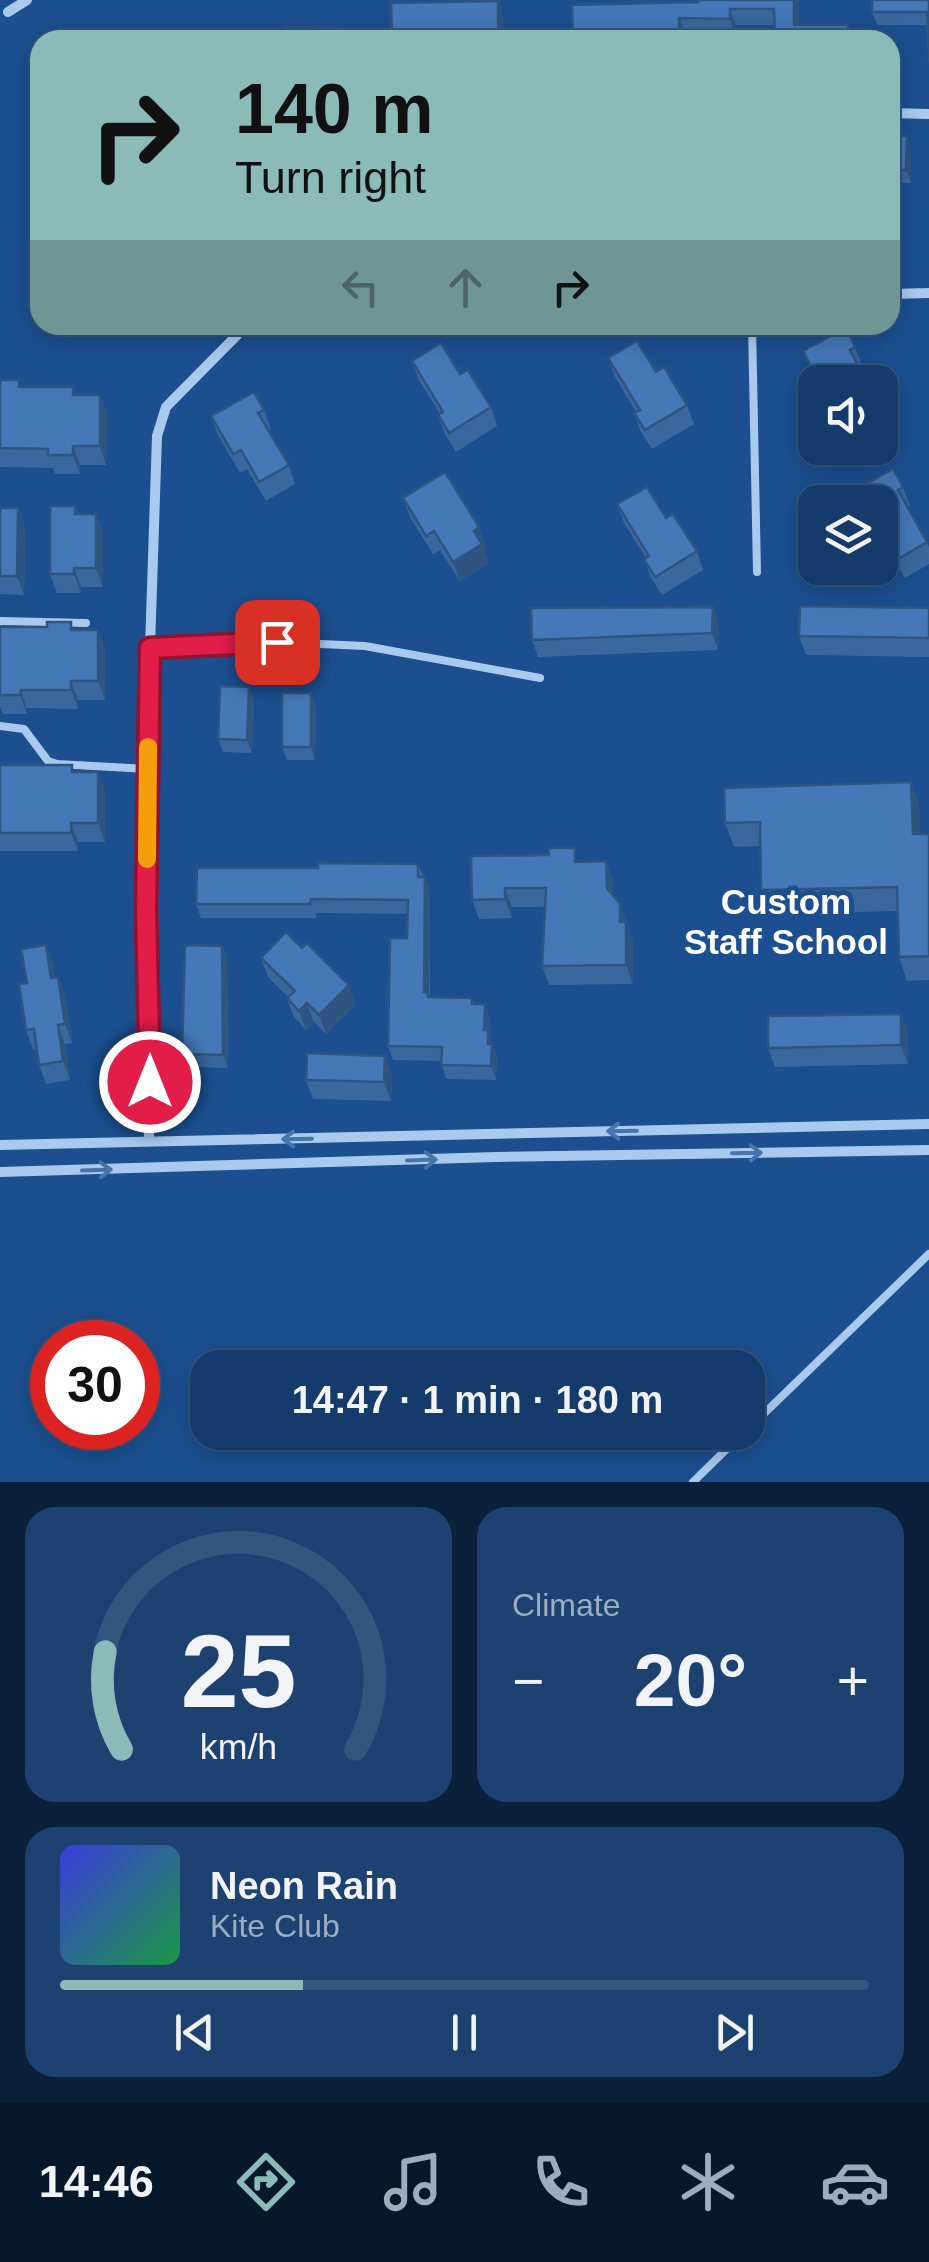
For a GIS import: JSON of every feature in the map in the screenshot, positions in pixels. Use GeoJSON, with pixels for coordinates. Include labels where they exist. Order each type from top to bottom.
{"type":"FeatureCollection","features":[{"type":"Feature","properties":{"kind":"street"},"geometry":{"type":"LineString","coordinates":[[8,12],[27,0]]}},
{"type":"Feature","properties":{"kind":"street"},"geometry":{"type":"LineString","coordinates":[[900,113],[929,114]]}},
{"type":"Feature","properties":{"kind":"street"},"geometry":{"type":"LineString","coordinates":[[900,294],[929,294]]}},
{"type":"Feature","properties":{"kind":"street"},"geometry":{"type":"LineString","coordinates":[[148,1139],[148,769],[157,436],[166,407],[237,335]]}},
{"type":"Feature","properties":{"kind":"street"},"geometry":{"type":"LineString","coordinates":[[0,1145],[929,1124]]}},
{"type":"Feature","properties":{"kind":"street"},"geometry":{"type":"LineString","coordinates":[[0,1172],[929,1150]]}},
{"type":"Feature","properties":{"kind":"lane"},"geometry":{"type":"LineString","coordinates":[[752,335],[757,572]]}},
{"type":"Feature","properties":{"kind":"lane"},"geometry":{"type":"LineString","coordinates":[[0,622],[86,623]]}},
{"type":"Feature","properties":{"kind":"lane"},"geometry":{"type":"LineString","coordinates":[[150,648],[277,642],[365,646],[540,678]]}},
{"type":"Feature","properties":{"kind":"lane"},"geometry":{"type":"LineString","coordinates":[[0,726],[24,729],[48,761],[57,764],[148,769]]}},
{"type":"Feature","properties":{"kind":"lane"},"geometry":{"type":"LineString","coordinates":[[765,1413],[929,1254]]}},
{"type":"Feature","properties":{"kind":"lane"},"geometry":{"type":"LineString","coordinates":[[693,1482],[726,1450]]}},
{"type":"Feature","properties":{"kind":"building"},"geometry":{"type":"Polygon","coordinates":[[[794,0],[794,25],[848,25],[848,30],[775,30],[774,9],[730,9],[730,19],[679,18],[679,30],[573,30],[572,5],[794,0]]]}},
{"type":"Feature","properties":{"kind":"building"},"geometry":{"type":"Polygon","coordinates":[[[872,0],[929,0],[929,62],[927,12],[872,12],[872,0]]]}},
{"type":"Feature","properties":{"kind":"building"},"geometry":{"type":"Polygon","coordinates":[[[498,1],[498,30],[392,30],[391,3],[498,1]]]}},
{"type":"Feature","properties":{"kind":"building"},"geometry":{"type":"Polygon","coordinates":[[[284,27],[340,28],[340,30],[284,27]]]}},
{"type":"Feature","properties":{"kind":"building"},"geometry":{"type":"Polygon","coordinates":[[[900,136],[907,136],[906,170],[900,170],[900,136]]]}},
{"type":"Feature","properties":{"kind":"building"},"geometry":{"type":"Polygon","coordinates":[[[833,335],[849,335],[855,347],[850,350],[858,365],[810,365],[803,351],[833,335]]]}},
{"type":"Feature","properties":{"kind":"building"},"geometry":{"type":"Polygon","coordinates":[[[637,341],[656,372],[664,367],[687,405],[645,430],[634,413],[640,410],[608,358],[637,341]]]}},
{"type":"Feature","properties":{"kind":"building"},"geometry":{"type":"Polygon","coordinates":[[[441,343],[460,374],[468,370],[491,407],[449,433],[438,415],[443,412],[412,361],[441,343]]]}},
{"type":"Feature","properties":{"kind":"building"},"geometry":{"type":"Polygon","coordinates":[[[0,380],[19,380],[19,387],[73,387],[73,395],[100,395],[100,446],[73,446],[73,455],[48,455],[48,449],[0,448],[0,380]]]}},
{"type":"Feature","properties":{"kind":"building"},"geometry":{"type":"Polygon","coordinates":[[[254,392],[264,410],[258,413],[289,465],[259,482],[241,450],[233,454],[211,416],[254,392]]]}},
{"type":"Feature","properties":{"kind":"building"},"geometry":{"type":"Polygon","coordinates":[[[893,469],[903,487],[898,490],[898,485],[864,485],[893,469]]]}},
{"type":"Feature","properties":{"kind":"building"},"geometry":{"type":"Polygon","coordinates":[[[445,472],[479,527],[474,531],[482,544],[453,562],[434,531],[426,536],[403,498],[445,472]]]}},
{"type":"Feature","properties":{"kind":"building"},"geometry":{"type":"Polygon","coordinates":[[[647,487],[666,518],[673,514],[697,551],[655,577],[644,559],[649,556],[617,504],[647,487]]]}},
{"type":"Feature","properties":{"kind":"building"},"geometry":{"type":"Polygon","coordinates":[[[898,490],[927,542],[898,559],[898,490]]]}},
{"type":"Feature","properties":{"kind":"building"},"geometry":{"type":"Polygon","coordinates":[[[50,506],[75,506],[75,514],[96,514],[96,568],[74,568],[74,574],[50,574],[50,506]]]}},
{"type":"Feature","properties":{"kind":"building"},"geometry":{"type":"Polygon","coordinates":[[[0,508],[18,508],[17,576],[0,576],[0,508]]]}},
{"type":"Feature","properties":{"kind":"building"},"geometry":{"type":"Polygon","coordinates":[[[800,606],[929,608],[929,638],[799,636],[800,606]]]}},
{"type":"Feature","properties":{"kind":"building"},"geometry":{"type":"Polygon","coordinates":[[[713,607],[712,633],[532,640],[531,608],[713,607]]]}},
{"type":"Feature","properties":{"kind":"building"},"geometry":{"type":"Polygon","coordinates":[[[47,622],[71,622],[71,630],[98,630],[98,681],[71,681],[71,690],[21,690],[20,695],[0,695],[0,627],[47,627],[47,622]]]}},
{"type":"Feature","properties":{"kind":"building"},"geometry":{"type":"Polygon","coordinates":[[[220,686],[249,687],[247,740],[218,739],[220,686]]]}},
{"type":"Feature","properties":{"kind":"building"},"geometry":{"type":"Polygon","coordinates":[[[282,693],[311,693],[311,747],[282,747],[282,693]]]}},
{"type":"Feature","properties":{"kind":"building"},"geometry":{"type":"Polygon","coordinates":[[[0,765],[72,765],[72,772],[98,772],[98,823],[71,823],[71,833],[0,833],[0,765]]]}},
{"type":"Feature","properties":{"kind":"building"},"geometry":{"type":"Polygon","coordinates":[[[911,782],[913,834],[929,834],[929,956],[899,957],[897,887],[761,890],[760,822],[725,823],[724,788],[911,782]]]}},
{"type":"Feature","properties":{"kind":"building"},"geometry":{"type":"Polygon","coordinates":[[[549,848],[575,848],[575,862],[606,861],[607,888],[620,904],[620,922],[626,922],[626,965],[542,966],[546,888],[505,888],[505,899],[472,900],[471,856],[549,855],[549,848]]]}},
{"type":"Feature","properties":{"kind":"building"},"geometry":{"type":"Polygon","coordinates":[[[318,863],[418,864],[418,877],[425,877],[424,992],[428,997],[472,998],[472,1004],[485,1004],[484,1030],[488,1030],[488,1044],[492,1044],[491,1066],[441,1065],[442,1047],[388,1046],[390,938],[407,938],[408,900],[196,904],[197,868],[318,868],[318,863]]]}},
{"type":"Feature","properties":{"kind":"building"},"geometry":{"type":"Polygon","coordinates":[[[286,932],[302,948],[307,943],[349,985],[319,1015],[307,1003],[299,1011],[287,998],[295,991],[261,958],[286,932]]]}},
{"type":"Feature","properties":{"kind":"building"},"geometry":{"type":"Polygon","coordinates":[[[46,945],[51,978],[58,977],[65,1024],[58,1025],[63,1061],[39,1065],[34,1029],[26,1030],[19,984],[27,983],[21,949],[46,945]]]}},
{"type":"Feature","properties":{"kind":"building"},"geometry":{"type":"Polygon","coordinates":[[[185,945],[222,946],[223,1055],[182,1054],[185,945]]]}},
{"type":"Feature","properties":{"kind":"building"},"geometry":{"type":"Polygon","coordinates":[[[901,1014],[901,1045],[768,1048],[768,1016],[901,1014]]]}},
{"type":"Feature","properties":{"kind":"building"},"geometry":{"type":"Polygon","coordinates":[[[307,1053],[385,1056],[384,1082],[306,1080],[307,1053]]]}},
{"type":"Feature","properties":{"kind":"slow traffic"},"geometry":{"type":"LineString","coordinates":[[147,859],[148,747]]}},
{"type":"Feature","properties":{"kind":"district","name":"Custom Staff School"},"geometry":{"type":"Point","coordinates":[786,921]}},
{"type":"Feature","properties":{"kind":"route"},"geometry":{"type":"LineString","coordinates":[[150,1082],[146,909],[150,648],[277,642]]}}]}
